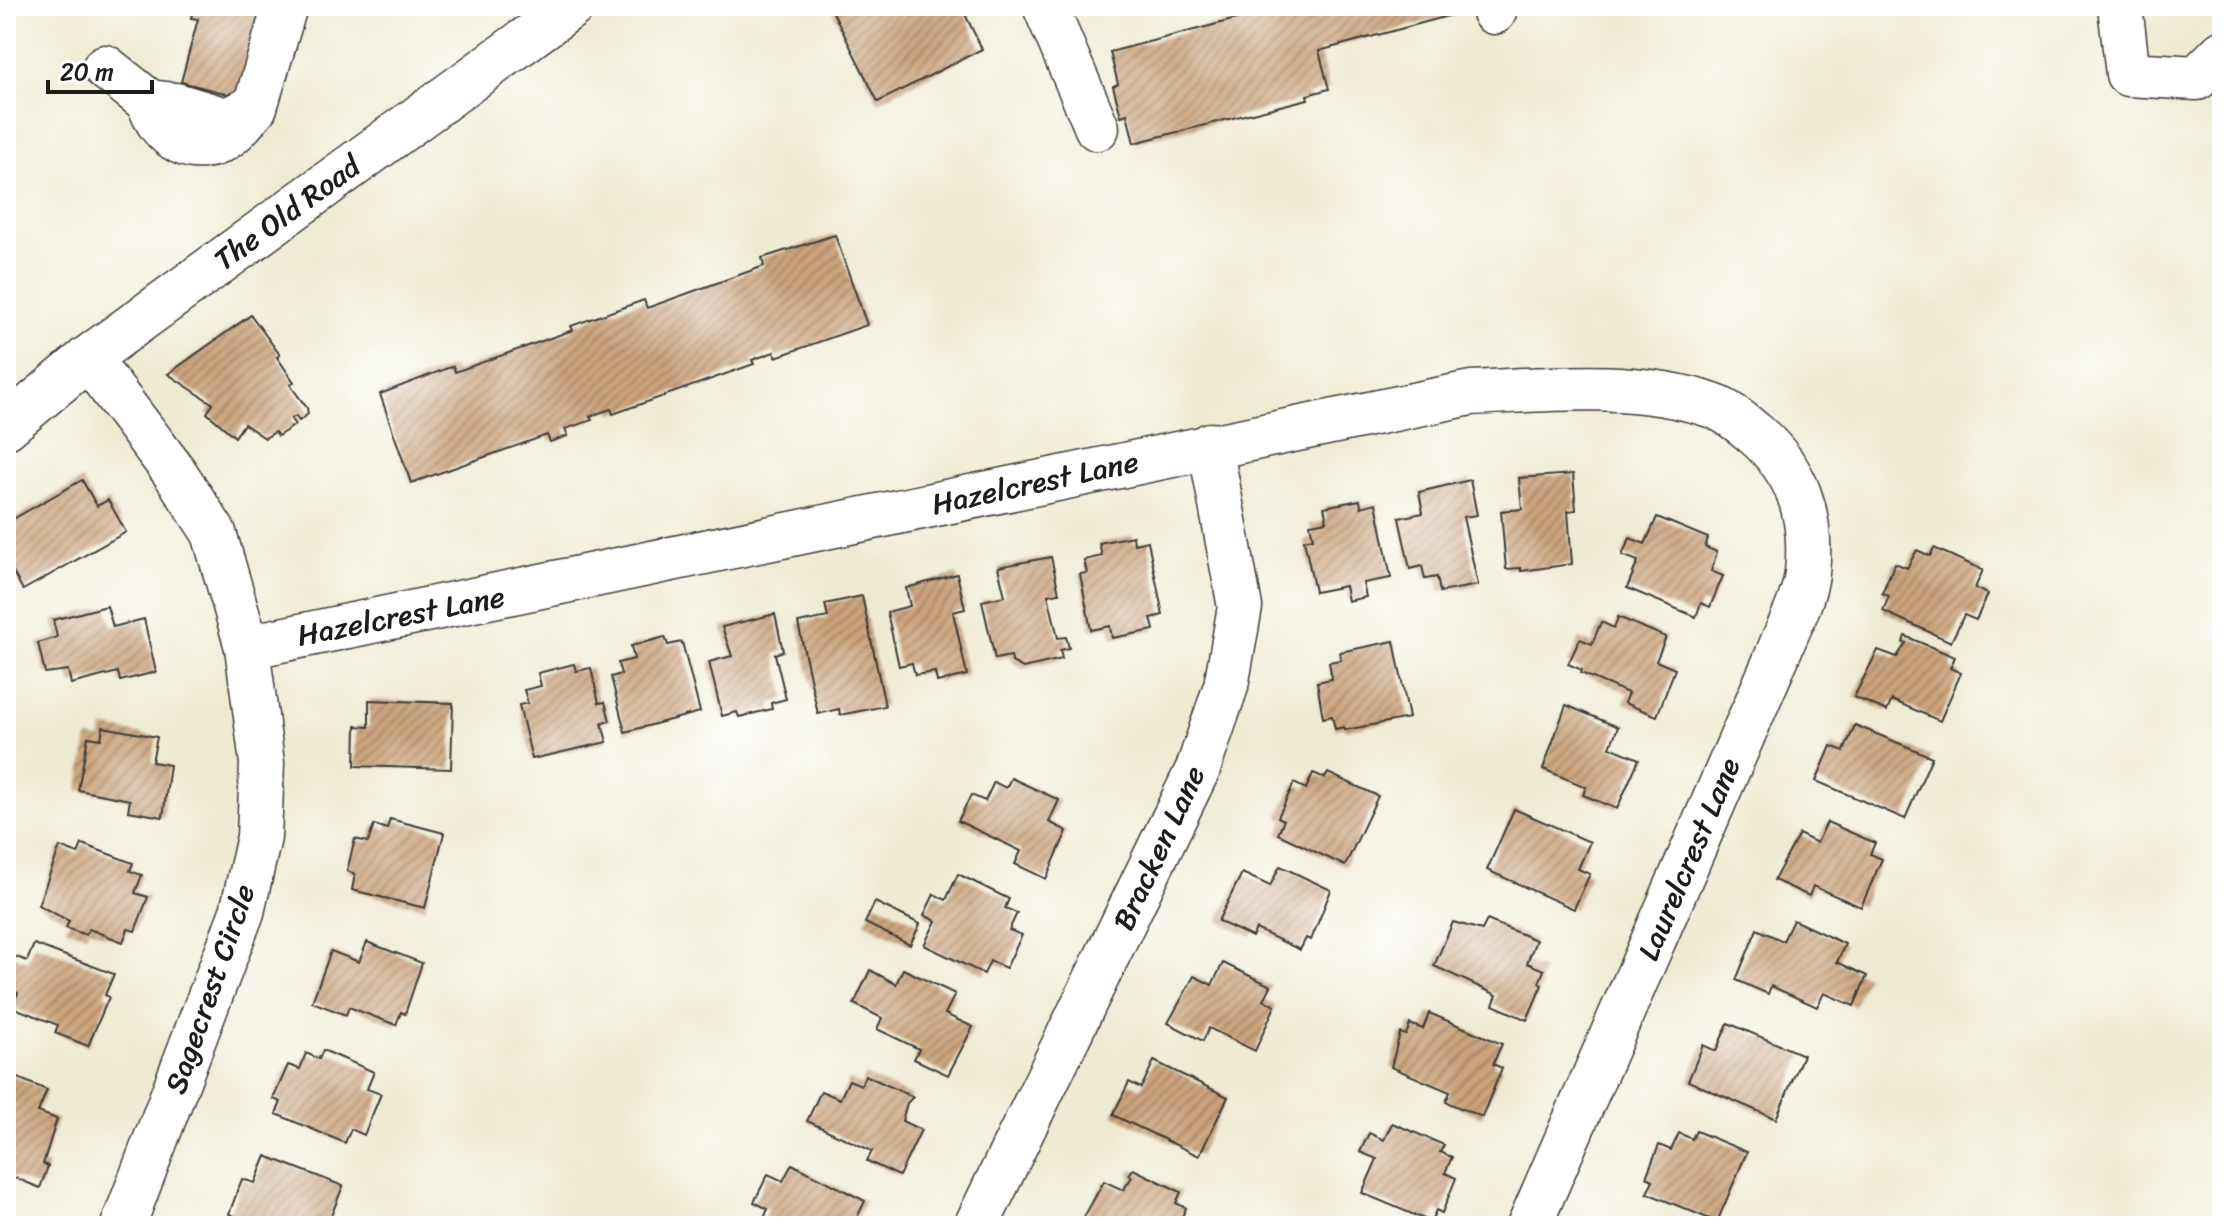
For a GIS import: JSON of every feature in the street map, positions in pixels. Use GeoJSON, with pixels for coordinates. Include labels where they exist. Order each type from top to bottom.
{"type":"FeatureCollection","features":[{"type":"Feature","properties":{"kind":"street"},"geometry":{"type":"LineString","coordinates":[[105,67],[149,102],[161,130],[173,140],[202,147],[230,135],[255,107],[285,6]]}},
{"type":"Feature","properties":{"kind":"street","name":"The Old Road"},"geometry":{"type":"LineString","coordinates":[[6,427],[88,358],[572,6]]}},
{"type":"Feature","properties":{"kind":"street"},"geometry":{"type":"LineString","coordinates":[[1045,6],[1097,128]]}},
{"type":"Feature","properties":{"kind":"street"},"geometry":{"type":"LineString","coordinates":[[2120,6],[2128,74],[2197,78],[2222,53]]}},
{"type":"Feature","properties":{"kind":"street","name":"Sagecrest Circle"},"geometry":{"type":"LineString","coordinates":[[88,358],[175,473],[214,533],[247,647],[262,763],[259,837],[242,912],[123,1226]]}},
{"type":"Feature","properties":{"kind":"street","name":"Hazelcrest Lane"},"geometry":{"type":"LineString","coordinates":[[247,647],[1471,393],[1589,387],[1668,396],[1716,406],[1777,452],[1797,483]]}},
{"type":"Feature","properties":{"kind":"street","name":"Bracken Lane"},"geometry":{"type":"LineString","coordinates":[[976,1226],[1198,769],[1226,686],[1240,607],[1210,445]]}},
{"type":"Feature","properties":{"kind":"street","name":"Laurelcrest Lane"},"geometry":{"type":"LineString","coordinates":[[1529,1226],[1776,659],[1807,575],[1806,521],[1797,483]]}},
{"type":"Feature","properties":{"kind":"building"},"geometry":{"type":"Polygon","coordinates":[[[194,6],[273,6],[239,97],[181,82],[198,19],[191,18],[194,6]]]}},
{"type":"Feature","properties":{"kind":"building"},"geometry":{"type":"Polygon","coordinates":[[[830,6],[961,6],[982,49],[878,102],[830,6]]]}},
{"type":"Feature","properties":{"kind":"building"},"geometry":{"type":"Polygon","coordinates":[[[1261,6],[1469,6],[1470,10],[1319,51],[1329,89],[1307,95],[1308,99],[1134,143],[1127,114],[1121,116],[1113,86],[1118,84],[1110,52],[1263,12],[1261,6]]]}},
{"type":"Feature","properties":{"kind":"building"},"geometry":{"type":"Polygon","coordinates":[[[835,235],[867,325],[776,357],[774,352],[752,360],[754,364],[613,414],[611,409],[590,416],[592,420],[565,429],[568,436],[550,442],[547,435],[411,483],[380,394],[453,366],[455,372],[573,330],[571,326],[644,300],[647,308],[764,266],[762,258],[835,235]]]}},
{"type":"Feature","properties":{"kind":"building"},"geometry":{"type":"Polygon","coordinates":[[[251,315],[280,355],[277,357],[294,382],[290,385],[307,408],[308,414],[299,421],[296,416],[291,419],[295,425],[278,436],[275,432],[265,438],[244,424],[235,437],[207,413],[213,404],[168,374],[251,315]]]}},
{"type":"Feature","properties":{"kind":"building"},"geometry":{"type":"Polygon","coordinates":[[[1573,474],[1576,510],[1568,511],[1572,564],[1521,571],[1521,568],[1506,569],[1501,511],[1522,509],[1519,478],[1573,474]]]}},
{"type":"Feature","properties":{"kind":"building"},"geometry":{"type":"Polygon","coordinates":[[[82,480],[97,506],[108,500],[126,532],[23,590],[6,560],[6,523],[82,480]]]}},
{"type":"Feature","properties":{"kind":"building"},"geometry":{"type":"Polygon","coordinates":[[[1470,480],[1477,515],[1463,517],[1478,585],[1440,592],[1437,577],[1425,579],[1422,566],[1410,569],[1399,518],[1423,513],[1419,492],[1470,480]]]}},
{"type":"Feature","properties":{"kind":"building"},"geometry":{"type":"Polygon","coordinates":[[[1360,500],[1361,507],[1376,503],[1391,578],[1363,583],[1366,597],[1348,601],[1345,586],[1315,592],[1304,540],[1313,538],[1310,524],[1327,521],[1324,507],[1360,500]]]}},
{"type":"Feature","properties":{"kind":"building"},"geometry":{"type":"Polygon","coordinates":[[[1657,517],[1708,538],[1705,547],[1717,552],[1711,571],[1723,576],[1710,607],[1701,603],[1696,617],[1627,588],[1638,561],[1622,555],[1630,538],[1645,544],[1657,517]]]}},
{"type":"Feature","properties":{"kind":"building"},"geometry":{"type":"Polygon","coordinates":[[[1133,536],[1134,544],[1148,541],[1163,615],[1151,618],[1154,630],[1112,638],[1110,626],[1091,630],[1080,574],[1087,573],[1084,560],[1102,556],[1099,543],[1133,536]]]}},
{"type":"Feature","properties":{"kind":"building"},"geometry":{"type":"Polygon","coordinates":[[[1934,548],[1983,570],[1975,588],[1988,594],[1976,620],[1964,615],[1951,642],[1883,611],[1889,596],[1882,593],[1895,563],[1907,568],[1917,550],[1930,556],[1934,548]]]}},
{"type":"Feature","properties":{"kind":"building"},"geometry":{"type":"Polygon","coordinates":[[[1051,557],[1059,593],[1048,595],[1058,638],[1066,637],[1069,648],[1060,650],[1062,659],[1023,668],[1012,662],[1011,656],[995,659],[982,601],[1005,596],[998,567],[1051,557]]]}},
{"type":"Feature","properties":{"kind":"building"},"geometry":{"type":"Polygon","coordinates":[[[957,574],[965,609],[953,612],[967,675],[937,682],[935,672],[915,675],[912,663],[899,666],[887,612],[910,606],[906,588],[957,574]]]}},
{"type":"Feature","properties":{"kind":"building"},"geometry":{"type":"Polygon","coordinates":[[[862,596],[885,706],[840,715],[839,709],[818,714],[798,623],[828,617],[825,604],[862,596]]]}},
{"type":"Feature","properties":{"kind":"building"},"geometry":{"type":"Polygon","coordinates":[[[107,606],[113,627],[144,619],[156,672],[120,681],[118,672],[71,684],[68,670],[45,673],[38,643],[57,637],[53,620],[107,606]]]}},
{"type":"Feature","properties":{"kind":"building"},"geometry":{"type":"Polygon","coordinates":[[[775,614],[783,651],[775,654],[786,699],[771,703],[772,709],[739,717],[737,712],[722,716],[709,662],[732,656],[722,627],[775,614]]]}},
{"type":"Feature","properties":{"kind":"building"},"geometry":{"type":"Polygon","coordinates":[[[1618,617],[1666,637],[1656,661],[1675,669],[1657,716],[1624,703],[1628,693],[1581,673],[1582,670],[1568,664],[1580,639],[1592,644],[1601,622],[1614,628],[1618,617]]]}},
{"type":"Feature","properties":{"kind":"building"},"geometry":{"type":"Polygon","coordinates":[[[1905,636],[1955,657],[1950,668],[1961,673],[1940,721],[1892,700],[1887,711],[1854,697],[1878,650],[1897,657],[1906,643],[1903,642],[1905,636]]]}},
{"type":"Feature","properties":{"kind":"building"},"geometry":{"type":"Polygon","coordinates":[[[665,637],[668,645],[682,642],[700,712],[625,732],[611,677],[621,674],[618,663],[634,659],[631,646],[665,637]]]}},
{"type":"Feature","properties":{"kind":"building"},"geometry":{"type":"Polygon","coordinates":[[[1394,641],[1409,718],[1345,730],[1344,727],[1335,729],[1332,716],[1323,718],[1317,682],[1332,679],[1329,662],[1341,660],[1340,652],[1394,641]]]}},
{"type":"Feature","properties":{"kind":"building"},"geometry":{"type":"Polygon","coordinates":[[[574,664],[576,671],[591,668],[599,703],[605,702],[610,721],[602,723],[607,742],[532,759],[519,705],[528,703],[524,690],[541,686],[538,673],[574,664]]]}},
{"type":"Feature","properties":{"kind":"building"},"geometry":{"type":"Polygon","coordinates":[[[369,700],[453,703],[451,769],[355,766],[356,726],[369,727],[369,700]]]}},
{"type":"Feature","properties":{"kind":"building"},"geometry":{"type":"Polygon","coordinates":[[[1566,705],[1618,727],[1610,747],[1639,759],[1617,809],[1583,795],[1586,787],[1543,769],[1566,705]]]}},
{"type":"Feature","properties":{"kind":"building"},"geometry":{"type":"Polygon","coordinates":[[[1855,725],[1932,757],[1905,819],[1816,781],[1831,746],[1844,751],[1855,725]]]}},
{"type":"Feature","properties":{"kind":"building"},"geometry":{"type":"Polygon","coordinates":[[[103,727],[157,737],[152,762],[170,765],[163,817],[128,811],[130,800],[78,790],[88,737],[101,739],[103,727]]]}},
{"type":"Feature","properties":{"kind":"building"},"geometry":{"type":"Polygon","coordinates":[[[1313,773],[1325,778],[1328,773],[1378,796],[1345,866],[1278,834],[1284,820],[1278,817],[1294,783],[1306,789],[1313,773]]]}},
{"type":"Feature","properties":{"kind":"building"},"geometry":{"type":"Polygon","coordinates":[[[1011,778],[1059,800],[1049,822],[1067,831],[1046,879],[1015,864],[1021,851],[958,821],[971,795],[985,801],[994,782],[1006,788],[1011,778]]]}},
{"type":"Feature","properties":{"kind":"building"},"geometry":{"type":"Polygon","coordinates":[[[1514,809],[1590,842],[1578,869],[1590,874],[1574,909],[1487,870],[1514,809]]]}},
{"type":"Feature","properties":{"kind":"building"},"geometry":{"type":"Polygon","coordinates":[[[390,819],[444,833],[425,908],[352,890],[355,874],[347,871],[355,839],[368,842],[374,825],[387,829],[390,819]]]}},
{"type":"Feature","properties":{"kind":"building"},"geometry":{"type":"Polygon","coordinates":[[[1827,822],[1875,843],[1870,854],[1882,859],[1861,907],[1813,886],[1809,896],[1774,880],[1799,834],[1817,843],[1827,822]]]}},
{"type":"Feature","properties":{"kind":"building"},"geometry":{"type":"Polygon","coordinates":[[[82,844],[133,863],[130,871],[142,875],[135,893],[148,897],[135,931],[128,929],[123,942],[89,929],[86,935],[66,928],[69,921],[38,905],[60,847],[78,854],[82,844]]]}},
{"type":"Feature","properties":{"kind":"building"},"geometry":{"type":"Polygon","coordinates":[[[1280,866],[1331,890],[1311,940],[1306,938],[1300,950],[1256,929],[1252,937],[1218,921],[1242,873],[1270,886],[1280,866]]]}},
{"type":"Feature","properties":{"kind":"building"},"geometry":{"type":"Polygon","coordinates":[[[958,874],[1009,899],[1005,908],[1017,913],[1009,930],[1022,935],[1006,968],[990,961],[984,974],[924,945],[936,921],[924,915],[934,894],[946,900],[958,874]]]}},
{"type":"Feature","properties":{"kind":"building"},"geometry":{"type":"Polygon","coordinates":[[[875,902],[920,924],[910,945],[865,923],[875,902]]]}},
{"type":"Feature","properties":{"kind":"building"},"geometry":{"type":"Polygon","coordinates":[[[1487,920],[1536,940],[1527,963],[1544,970],[1539,983],[1542,985],[1527,1020],[1493,1005],[1497,995],[1434,966],[1453,922],[1482,930],[1487,920]]]}},
{"type":"Feature","properties":{"kind":"building"},"geometry":{"type":"Polygon","coordinates":[[[1793,920],[1845,944],[1837,962],[1867,976],[1854,1006],[1824,993],[1817,1007],[1771,986],[1768,994],[1736,980],[1757,929],[1783,941],[1793,920]]]}},
{"type":"Feature","properties":{"kind":"building"},"geometry":{"type":"Polygon","coordinates":[[[367,942],[422,963],[405,1014],[401,1012],[396,1025],[349,1007],[346,1015],[312,1002],[331,951],[359,962],[367,942]]]}},
{"type":"Feature","properties":{"kind":"building"},"geometry":{"type":"Polygon","coordinates":[[[34,944],[114,974],[105,995],[109,997],[88,1046],[55,1033],[58,1025],[12,1007],[18,993],[6,985],[6,953],[27,961],[34,944]]]}},
{"type":"Feature","properties":{"kind":"building"},"geometry":{"type":"Polygon","coordinates":[[[1223,963],[1271,986],[1264,1000],[1275,1006],[1255,1051],[1209,1028],[1203,1041],[1168,1023],[1194,976],[1212,985],[1223,963]]]}},
{"type":"Feature","properties":{"kind":"building"},"geometry":{"type":"Polygon","coordinates":[[[903,969],[955,994],[945,1014],[973,1027],[948,1075],[914,1059],[919,1049],[877,1029],[882,1018],[854,1004],[870,970],[896,984],[903,969]]]}},
{"type":"Feature","properties":{"kind":"building"},"geometry":{"type":"Polygon","coordinates":[[[1429,1013],[1502,1044],[1493,1064],[1502,1068],[1482,1117],[1446,1102],[1450,1092],[1391,1067],[1400,1033],[1406,1035],[1410,1024],[1423,1029],[1429,1013]]]}},
{"type":"Feature","properties":{"kind":"building"},"geometry":{"type":"Polygon","coordinates":[[[1728,1023],[1803,1055],[1776,1119],[1688,1081],[1703,1045],[1716,1051],[1728,1023]]]}},
{"type":"Feature","properties":{"kind":"building"},"geometry":{"type":"Polygon","coordinates":[[[323,1050],[374,1072],[367,1089],[381,1094],[364,1135],[351,1129],[345,1143],[276,1114],[281,1102],[273,1099],[288,1065],[300,1069],[306,1053],[319,1059],[323,1050]]]}},
{"type":"Feature","properties":{"kind":"building"},"geometry":{"type":"Polygon","coordinates":[[[1154,1061],[1228,1097],[1199,1156],[1113,1115],[1129,1082],[1141,1088],[1154,1061]]]}},
{"type":"Feature","properties":{"kind":"building"},"geometry":{"type":"Polygon","coordinates":[[[6,1073],[47,1090],[38,1112],[57,1119],[43,1164],[48,1166],[40,1188],[6,1174],[6,1157],[11,1145],[6,1143],[6,1073]]]}},
{"type":"Feature","properties":{"kind":"building"},"geometry":{"type":"Polygon","coordinates":[[[865,1075],[913,1097],[907,1103],[902,1121],[921,1130],[899,1176],[867,1161],[872,1151],[807,1121],[821,1091],[840,1099],[849,1080],[861,1085],[865,1075]]]}},
{"type":"Feature","properties":{"kind":"building"},"geometry":{"type":"Polygon","coordinates":[[[1392,1123],[1444,1145],[1440,1152],[1452,1157],[1445,1173],[1456,1178],[1442,1213],[1436,1210],[1431,1222],[1362,1193],[1377,1159],[1360,1152],[1369,1133],[1384,1140],[1392,1123]]]}},
{"type":"Feature","properties":{"kind":"building"},"geometry":{"type":"Polygon","coordinates":[[[1696,1131],[1747,1152],[1717,1222],[1647,1193],[1653,1180],[1646,1177],[1659,1145],[1671,1150],[1679,1133],[1692,1139],[1696,1131]]]}},
{"type":"Feature","properties":{"kind":"building"},"geometry":{"type":"Polygon","coordinates":[[[266,1156],[343,1186],[327,1226],[260,1226],[229,1214],[242,1179],[255,1183],[266,1156]]]}},
{"type":"Feature","properties":{"kind":"building"},"geometry":{"type":"Polygon","coordinates":[[[792,1164],[865,1201],[853,1226],[761,1225],[768,1209],[754,1202],[768,1174],[783,1181],[792,1164]]]}},
{"type":"Feature","properties":{"kind":"building"},"geometry":{"type":"Polygon","coordinates":[[[1133,1169],[1181,1192],[1176,1203],[1186,1208],[1178,1226],[1079,1226],[1104,1181],[1123,1190],[1132,1177],[1129,1175],[1133,1169]]]}}]}
